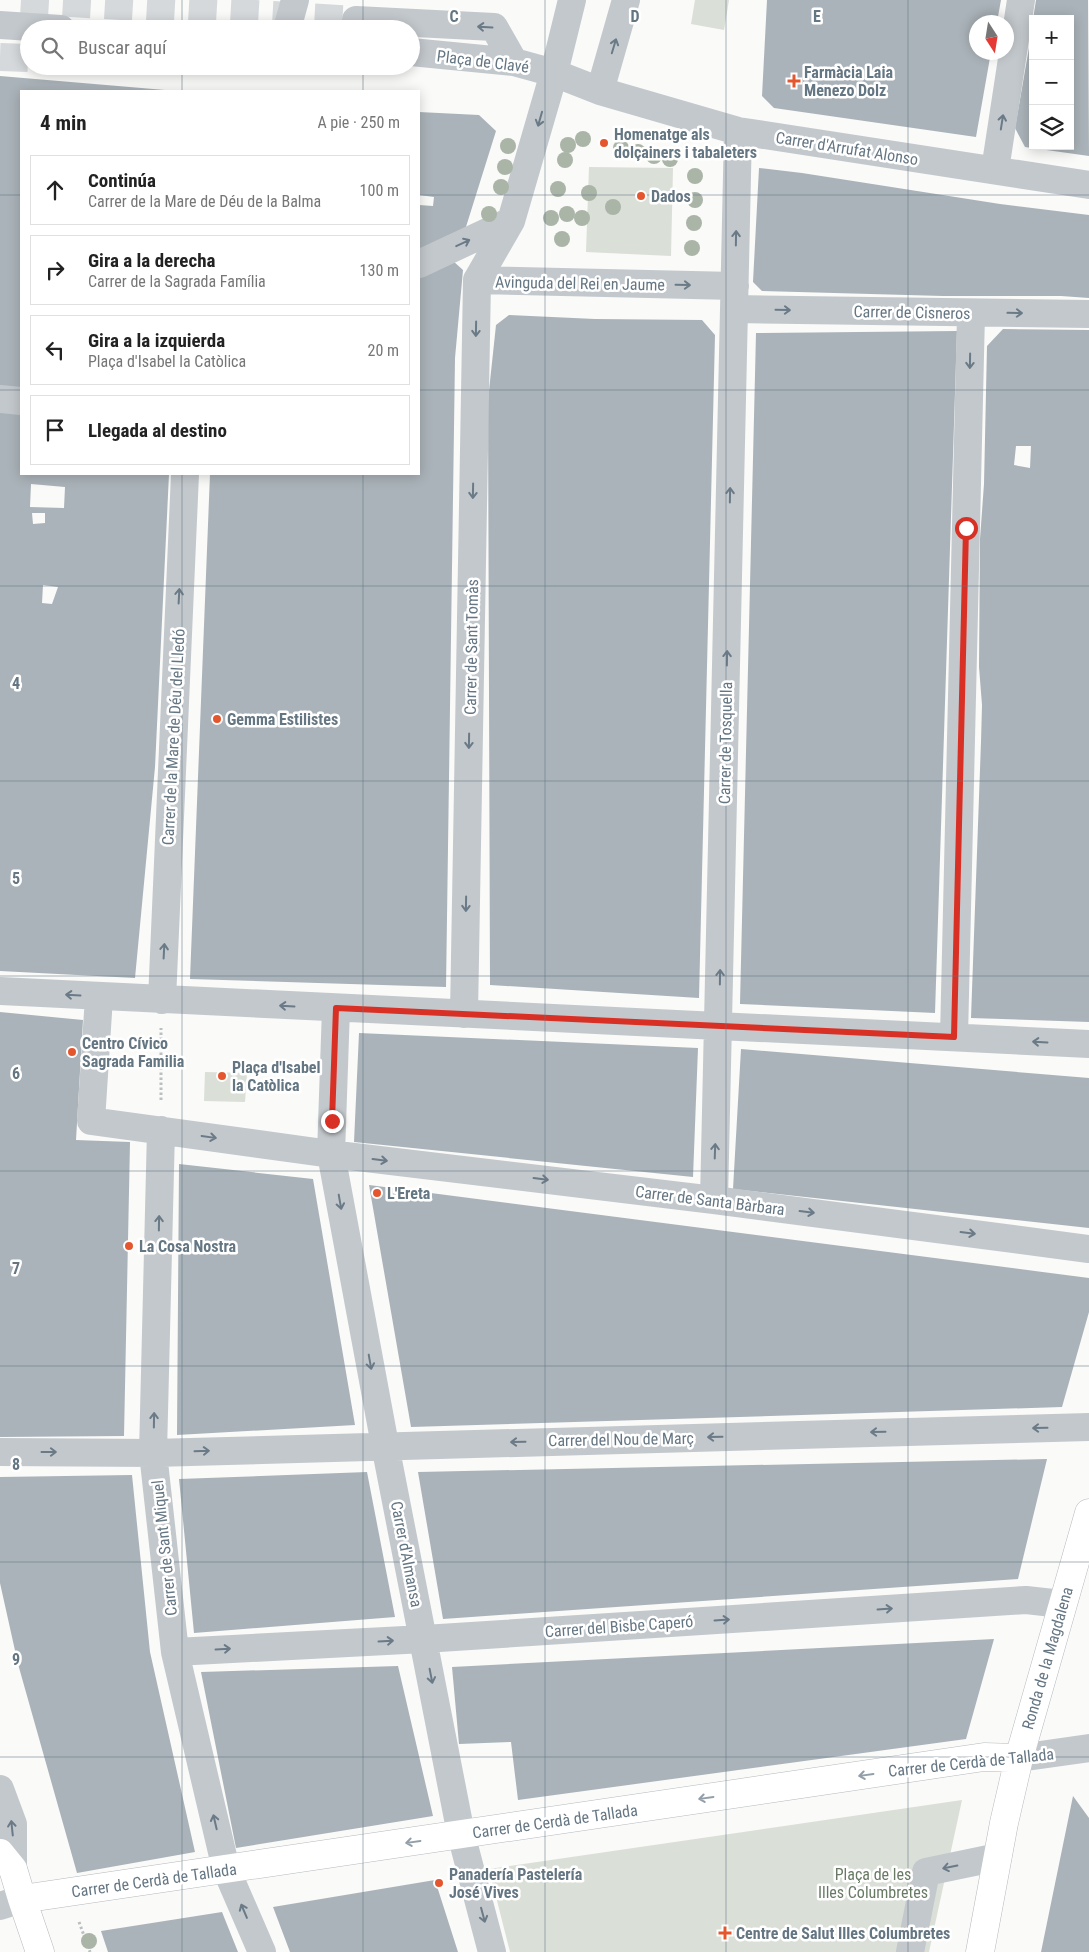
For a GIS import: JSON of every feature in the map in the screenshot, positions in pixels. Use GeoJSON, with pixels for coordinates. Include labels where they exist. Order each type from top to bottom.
{"type":"FeatureCollection","features":[{"type":"Feature","properties":{"kind":"main road","name":"Ronda de la Magdalena"},"geometry":{"type":"LineString","coordinates":[[980,1952],[1019,1758],[1089,1513]]}},
{"type":"Feature","properties":{"kind":"main road","name":"Carrer de Cerdà de Tallada"},"geometry":{"type":"LineString","coordinates":[[11,1903],[226,1869],[984,1757],[1019,1758]]}},
{"type":"Feature","properties":{"kind":"main road"},"geometry":{"type":"LineString","coordinates":[[7,1861],[11,1903],[40,1952]]}},
{"type":"Feature","properties":{"kind":"street"},"geometry":{"type":"LineString","coordinates":[[289,20],[295,0]]}},
{"type":"Feature","properties":{"kind":"street","name":"Avinguda del Rei en Jaume"},"geometry":{"type":"LineString","coordinates":[[572,0],[554,73],[511,221],[477,280],[734,298]]}},
{"type":"Feature","properties":{"kind":"street"},"geometry":{"type":"LineString","coordinates":[[600,91],[626,0]]}},
{"type":"Feature","properties":{"kind":"street"},"geometry":{"type":"LineString","coordinates":[[995,170],[1021,0]]}},
{"type":"Feature","properties":{"kind":"street"},"geometry":{"type":"LineString","coordinates":[[420,24],[494,28],[514,62]]}},
{"type":"Feature","properties":{"kind":"street"},"geometry":{"type":"LineString","coordinates":[[0,25],[20,26]]}},
{"type":"Feature","properties":{"kind":"street","name":"Plaça de Clavé"},"geometry":{"type":"LineString","coordinates":[[420,53],[514,62],[554,73]]}},
{"type":"Feature","properties":{"kind":"street","name":"Carrer d'Arrufat Alonso"},"geometry":{"type":"LineString","coordinates":[[554,73],[600,91],[738,131],[1089,185]]}},
{"type":"Feature","properties":{"kind":"street"},"geometry":{"type":"LineString","coordinates":[[734,298],[738,131]]}},
{"type":"Feature","properties":{"kind":"street"},"geometry":{"type":"LineString","coordinates":[[420,264],[511,221]]}},
{"type":"Feature","properties":{"kind":"street","name":"Carrer de Sant Tomàs"},"geometry":{"type":"LineString","coordinates":[[464,1014],[477,280]]}},
{"type":"Feature","properties":{"kind":"street","name":"Carrer de Cisneros"},"geometry":{"type":"LineString","coordinates":[[734,298],[971,313],[1089,314]]}},
{"type":"Feature","properties":{"kind":"street","name":"Carrer de Tosquella"},"geometry":{"type":"LineString","coordinates":[[714,1200],[734,298]]}},
{"type":"Feature","properties":{"kind":"street"},"geometry":{"type":"LineString","coordinates":[[954,1037],[971,313]]}},
{"type":"Feature","properties":{"kind":"street"},"geometry":{"type":"LineString","coordinates":[[0,399],[20,401]]}},
{"type":"Feature","properties":{"kind":"street","name":"Carrer de la Mare de Déu del Lledó"},"geometry":{"type":"LineString","coordinates":[[162,1000],[185,475]]}},
{"type":"Feature","properties":{"kind":"street"},"geometry":{"type":"LineString","coordinates":[[0,991],[1089,1044]]}},
{"type":"Feature","properties":{"kind":"street"},"geometry":{"type":"LineString","coordinates":[[99,997],[91,1121],[332,1154],[336,1008]]}},
{"type":"Feature","properties":{"kind":"street","name":"Carrer de Sant Miquel"},"geometry":{"type":"LineString","coordinates":[[161,1130],[153,1453],[175,1652],[226,1869],[262,1952]]}},
{"type":"Feature","properties":{"kind":"street","name":"Carrer de Santa Bàrbara"},"geometry":{"type":"LineString","coordinates":[[332,1154],[714,1200],[1089,1249]]}},
{"type":"Feature","properties":{"kind":"street","name":"Carrer d'Almansa"},"geometry":{"type":"LineString","coordinates":[[332,1154],[385,1445],[461,1834],[492,1952]]}},
{"type":"Feature","properties":{"kind":"street","name":"Carrer del Nou de Març"},"geometry":{"type":"LineString","coordinates":[[0,1452],[153,1453],[385,1445],[1089,1427]]}},
{"type":"Feature","properties":{"kind":"street","name":"Carrer del Bisbe Caperó"},"geometry":{"type":"LineString","coordinates":[[175,1652],[424,1639],[1026,1600],[1062,1604]]}},
{"type":"Feature","properties":{"kind":"street","name":"Carrer de Cerdà de Tallada"},"geometry":{"type":"LineString","coordinates":[[1019,1758],[1086,1753]]}},
{"type":"Feature","properties":{"kind":"street"},"geometry":{"type":"LineString","coordinates":[[0,1789],[13,1824],[7,1861]]}},
{"type":"Feature","properties":{"kind":"street"},"geometry":{"type":"LineString","coordinates":[[910,1952],[926,1872],[998,1858]]}},
{"type":"Feature","properties":{"kind":"path"},"geometry":{"type":"LineString","coordinates":[[161,1130],[162,1000]]}},
{"type":"Feature","properties":{"kind":"green space"},"geometry":{"type":"Polygon","coordinates":[[[695,0],[729,0],[724,30],[691,24],[695,0]]]}},
{"type":"Feature","properties":{"kind":"green space"},"geometry":{"type":"Polygon","coordinates":[[[589,167],[673,168],[671,256],[586,252],[589,167]]]}},
{"type":"Feature","properties":{"kind":"green space"},"geometry":{"type":"Polygon","coordinates":[[[205,1072],[247,1073],[245,1102],[204,1101],[205,1072]]]}},
{"type":"Feature","properties":{"kind":"green space","name":"Plaça de les Illes Columbretes"},"geometry":{"type":"Polygon","coordinates":[[[962,1800],[929,1952],[510,1952],[489,1869],[962,1800]]]}},
{"type":"Feature","properties":{"kind":"building"},"geometry":{"type":"Polygon","coordinates":[[[767,0],[1001,0],[998,15],[969,15],[969,60],[990,60],[976,137],[774,108],[762,96],[767,0]]]}},
{"type":"Feature","properties":{"kind":"building"},"geometry":{"type":"Polygon","coordinates":[[[1036,0],[1088,0],[1089,156],[1046,150],[1074,150],[1074,15],[1034,15],[1036,0]]]}},
{"type":"Feature","properties":{"kind":"building"},"geometry":{"type":"Polygon","coordinates":[[[1029,48],[1029,148],[1025,147],[1015,128],[1029,48]]]}},
{"type":"Feature","properties":{"kind":"building"},"geometry":{"type":"Polygon","coordinates":[[[0,76],[165,90],[20,90],[20,389],[0,389],[0,76]]]}},
{"type":"Feature","properties":{"kind":"building"},"geometry":{"type":"Polygon","coordinates":[[[420,112],[479,115],[496,131],[465,230],[420,252],[420,205],[433,206],[434,197],[420,195],[420,112]]]}},
{"type":"Feature","properties":{"kind":"building"},"geometry":{"type":"Polygon","coordinates":[[[759,168],[1000,204],[1089,215],[1089,298],[762,291],[753,282],[759,168]]]}},
{"type":"Feature","properties":{"kind":"building"},"geometry":{"type":"Polygon","coordinates":[[[453,261],[463,270],[455,358],[446,987],[190,979],[210,475],[420,475],[420,278],[453,261]]]}},
{"type":"Feature","properties":{"kind":"building"},"geometry":{"type":"Polygon","coordinates":[[[509,315],[595,319],[702,320],[715,335],[699,998],[490,985],[488,400],[496,325],[509,315]]]}},
{"type":"Feature","properties":{"kind":"building"},"geometry":{"type":"Polygon","coordinates":[[[1003,329],[1089,330],[1089,1022],[971,1018],[982,705],[979,667],[980,539],[984,484],[987,346],[1003,329]],[[1016,446],[1014,465],[1030,468],[1031,446],[1016,446]]]}},
{"type":"Feature","properties":{"kind":"building"},"geometry":{"type":"Polygon","coordinates":[[[957,331],[935,1013],[740,1004],[756,333],[957,331]]]}},
{"type":"Feature","properties":{"kind":"building"},"geometry":{"type":"Polygon","coordinates":[[[0,412],[20,412],[20,475],[169,475],[155,767],[135,978],[0,971],[0,412]],[[31,484],[30,507],[64,508],[65,487],[31,484]],[[32,513],[33,524],[45,523],[45,513],[32,513]],[[43,585],[42,603],[52,604],[58,587],[43,585]]]}},
{"type":"Feature","properties":{"kind":"building"},"geometry":{"type":"Polygon","coordinates":[[[0,1012],[83,1020],[76,1140],[130,1142],[124,1436],[0,1437],[0,1012]]]}},
{"type":"Feature","properties":{"kind":"building"},"geometry":{"type":"Polygon","coordinates":[[[359,1033],[698,1048],[693,1177],[354,1142],[359,1033]]]}},
{"type":"Feature","properties":{"kind":"building"},"geometry":{"type":"Polygon","coordinates":[[[741,1049],[1089,1078],[1089,1228],[733,1189],[741,1049]]]}},
{"type":"Feature","properties":{"kind":"building"},"geometry":{"type":"Polygon","coordinates":[[[179,1164],[313,1179],[355,1425],[177,1435],[179,1164]]]}},
{"type":"Feature","properties":{"kind":"building"},"geometry":{"type":"Polygon","coordinates":[[[369,1185],[1089,1278],[1089,1312],[1062,1407],[411,1427],[369,1185]]]}},
{"type":"Feature","properties":{"kind":"building"},"geometry":{"type":"Polygon","coordinates":[[[1047,1459],[1018,1579],[443,1619],[418,1472],[1047,1459]]]}},
{"type":"Feature","properties":{"kind":"building"},"geometry":{"type":"Polygon","coordinates":[[[367,1472],[395,1617],[194,1633],[179,1479],[367,1472]]]}},
{"type":"Feature","properties":{"kind":"building"},"geometry":{"type":"Polygon","coordinates":[[[132,1475],[150,1652],[195,1852],[77,1873],[18,1664],[0,1583],[0,1477],[132,1475]]]}},
{"type":"Feature","properties":{"kind":"building"},"geometry":{"type":"Polygon","coordinates":[[[994,1639],[966,1739],[518,1800],[511,1742],[459,1744],[452,1667],[994,1639]]]}},
{"type":"Feature","properties":{"kind":"building"},"geometry":{"type":"Polygon","coordinates":[[[398,1666],[433,1816],[236,1848],[201,1672],[398,1666]]]}},
{"type":"Feature","properties":{"kind":"building"},"geometry":{"type":"Polygon","coordinates":[[[1073,1796],[1089,1818],[1089,1952],[1041,1952],[1073,1796]]]}},
{"type":"Feature","properties":{"kind":"building"},"geometry":{"type":"Polygon","coordinates":[[[435,1880],[458,1952],[290,1952],[273,1907],[435,1880]]]}},
{"type":"Feature","properties":{"kind":"building"},"geometry":{"type":"Polygon","coordinates":[[[222,1912],[238,1952],[108,1952],[101,1931],[222,1912]]]}},
{"type":"Feature","properties":{"kind":"tunnel"},"geometry":{"type":"LineString","coordinates":[[21,0],[356,20]]}},
{"type":"Feature","properties":{"kind":"tunnel"},"geometry":{"type":"LineString","coordinates":[[0,57],[20,58]]}},
{"type":"Feature","properties":{"kind":"place","name":"Farmàcia Laia Menezo Dolz"},"geometry":{"type":"Point","coordinates":[794,81]}},
{"type":"Feature","properties":{"kind":"place","name":"Homenatge als dolçainers i tabaleters"},"geometry":{"type":"Point","coordinates":[604,143]}},
{"type":"Feature","properties":{"kind":"place","name":"Dados"},"geometry":{"type":"Point","coordinates":[641,196]}},
{"type":"Feature","properties":{"kind":"place","name":"Gemma Estilistes"},"geometry":{"type":"Point","coordinates":[217,719]}},
{"type":"Feature","properties":{"kind":"place","name":"Centro Cívico Sagrada Familia"},"geometry":{"type":"Point","coordinates":[72,1052]}},
{"type":"Feature","properties":{"kind":"place","name":"Plaça d'Isabel la Catòlica"},"geometry":{"type":"Point","coordinates":[222,1076]}},
{"type":"Feature","properties":{"kind":"place","name":"L'Ereta"},"geometry":{"type":"Point","coordinates":[377,1193]}},
{"type":"Feature","properties":{"kind":"place","name":"La Cosa Nostra"},"geometry":{"type":"Point","coordinates":[129,1246]}},
{"type":"Feature","properties":{"kind":"place","name":"Panadería Pastelería José Vives"},"geometry":{"type":"Point","coordinates":[439,1883]}},
{"type":"Feature","properties":{"kind":"place","name":"Centre de Salut Illes Columbretes"},"geometry":{"type":"Point","coordinates":[725,1933]}},
{"type":"Feature","properties":{"kind":"route"},"geometry":{"type":"LineString","coordinates":[[332,1121],[336,1008],[954,1037],[966,528]]}}]}
